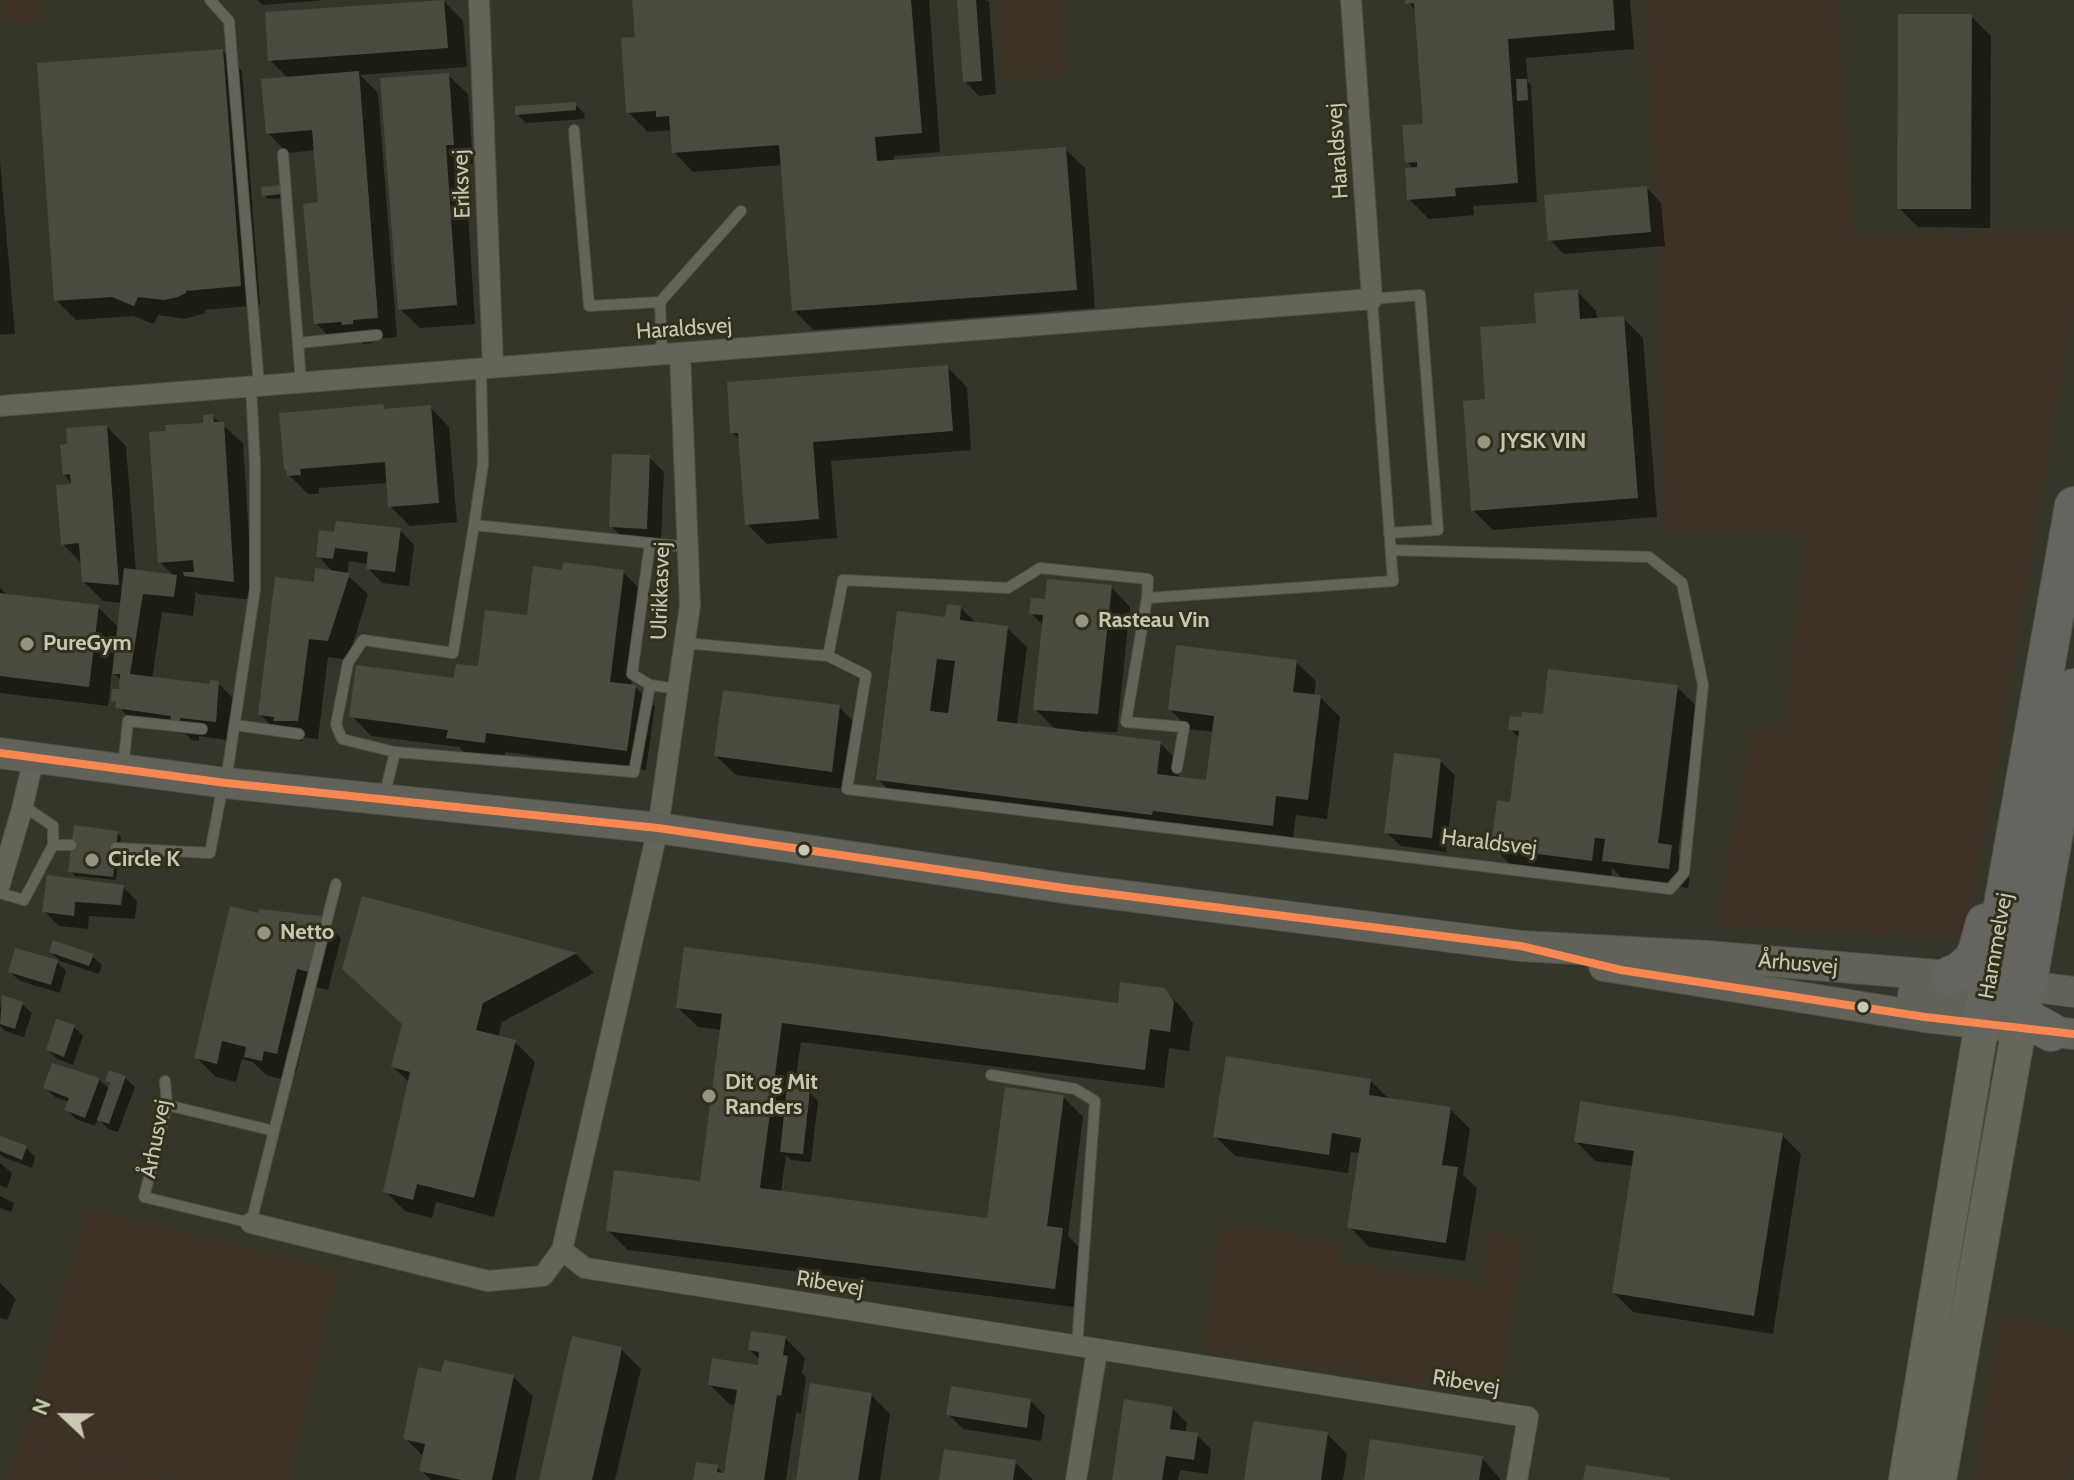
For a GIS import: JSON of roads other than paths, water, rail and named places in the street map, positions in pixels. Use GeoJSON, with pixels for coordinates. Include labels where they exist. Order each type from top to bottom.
{"type":"FeatureCollection","features":[{"type":"Feature","properties":{"kind":"highway","name":"Hammelvej"},"geometry":{"type":"LineString","coordinates":[[2013,1007],[2053,629],[2074,506]]}},
{"type":"Feature","properties":{"kind":"highway","name":"Hammelvej"},"geometry":{"type":"LineString","coordinates":[[2013,1007],[2074,688]]}},
{"type":"Feature","properties":{"kind":"main road","name":"Århusvej"},"geometry":{"type":"LineString","coordinates":[[0,753],[225,782],[658,828],[1064,888],[1521,946],[1706,956],[2013,1007],[2074,992]]}},
{"type":"Feature","properties":{"kind":"main road","name":"Århusvej"},"geometry":{"type":"LineString","coordinates":[[1521,946],[1621,970],[1723,986],[1907,994],[2013,1007]]}},
{"type":"Feature","properties":{"kind":"main road","name":"Hammelvej"},"geometry":{"type":"LineString","coordinates":[[1939,1480],[2013,1007]]}},
{"type":"Feature","properties":{"kind":"main road","name":"Hammelvej"},"geometry":{"type":"LineString","coordinates":[[1906,1480],[2013,1007]]}},
{"type":"Feature","properties":{"kind":"street","name":"Eriksvej"},"geometry":{"type":"LineString","coordinates":[[479,0],[487,367]]}},
{"type":"Feature","properties":{"kind":"street","name":"Haraldsvej"},"geometry":{"type":"LineString","coordinates":[[0,406],[1372,299],[1351,0]]}},
{"type":"Feature","properties":{"kind":"street","name":"Ulrikkasvej"},"geometry":{"type":"LineString","coordinates":[[658,828],[690,605],[671,354]]}},
{"type":"Feature","properties":{"kind":"street"},"geometry":{"type":"LineString","coordinates":[[0,884],[34,757]]}},
{"type":"Feature","properties":{"kind":"street"},"geometry":{"type":"LineString","coordinates":[[251,1223],[488,1281],[543,1276],[562,1250],[658,828]]}},
{"type":"Feature","properties":{"kind":"street","name":"Ribevej"},"geometry":{"type":"LineString","coordinates":[[562,1250],[585,1268],[1087,1350],[1528,1417],[1517,1480]]}},
{"type":"Feature","properties":{"kind":"street"},"geometry":{"type":"LineString","coordinates":[[1076,1480],[1087,1350]]}},
{"type":"Feature","properties":{"kind":"lane"},"geometry":{"type":"LineString","coordinates":[[116,848],[210,853],[235,725],[255,589],[255,386],[229,21],[210,0]]}},
{"type":"Feature","properties":{"kind":"lane"},"geometry":{"type":"LineString","coordinates":[[574,130],[589,306],[660,302],[741,211]]}},
{"type":"Feature","properties":{"kind":"lane"},"geometry":{"type":"LineString","coordinates":[[283,154],[301,382]]}},
{"type":"Feature","properties":{"kind":"lane","name":"Haraldsvej"},"geometry":{"type":"LineString","coordinates":[[1147,598],[1393,581],[1389,533],[1372,299],[1420,295],[1438,530],[1389,533]]}},
{"type":"Feature","properties":{"kind":"lane"},"geometry":{"type":"LineString","coordinates":[[660,302],[671,354]]}},
{"type":"Feature","properties":{"kind":"lane"},"geometry":{"type":"LineString","coordinates":[[298,343],[377,335]]}},
{"type":"Feature","properties":{"kind":"lane"},"geometry":{"type":"LineString","coordinates":[[487,367],[483,464],[453,653],[363,640],[348,663],[336,725],[342,739],[395,752],[634,772],[650,685]]}},
{"type":"Feature","properties":{"kind":"lane"},"geometry":{"type":"LineString","coordinates":[[474,525],[688,547]]}},
{"type":"Feature","properties":{"kind":"lane"},"geometry":{"type":"LineString","coordinates":[[650,543],[632,674],[650,685],[678,689]]}},
{"type":"Feature","properties":{"kind":"lane","name":"Haraldsvej"},"geometry":{"type":"LineString","coordinates":[[684,643],[828,656],[866,675],[847,789],[1670,889],[1684,873],[1703,685],[1682,583],[1649,557],[1391,550]]}},
{"type":"Feature","properties":{"kind":"lane"},"geometry":{"type":"LineString","coordinates":[[828,656],[843,580],[1008,588],[1040,568],[1148,579],[1126,722],[1184,727],[1177,768]]}},
{"type":"Feature","properties":{"kind":"lane"},"geometry":{"type":"LineString","coordinates":[[123,769],[128,721],[202,729]]}},
{"type":"Feature","properties":{"kind":"lane"},"geometry":{"type":"LineString","coordinates":[[235,725],[299,734]]}},
{"type":"Feature","properties":{"kind":"lane"},"geometry":{"type":"LineString","coordinates":[[384,799],[395,752]]}},
{"type":"Feature","properties":{"kind":"lane"},"geometry":{"type":"LineString","coordinates":[[0,893],[24,900],[53,845],[53,826],[31,811],[22,809]]}},
{"type":"Feature","properties":{"kind":"lane"},"geometry":{"type":"LineString","coordinates":[[53,845],[71,845]]}},
{"type":"Feature","properties":{"kind":"lane"},"geometry":{"type":"LineString","coordinates":[[251,1223],[336,884]]}},
{"type":"Feature","properties":{"kind":"lane"},"geometry":{"type":"LineString","coordinates":[[991,1075],[1075,1089],[1095,1101],[1087,1350]]}},
{"type":"Feature","properties":{"kind":"lane","name":"Århusvej"},"geometry":{"type":"LineString","coordinates":[[165,1081],[167,1105],[144,1197],[251,1223]]}},
{"type":"Feature","properties":{"kind":"lane"},"geometry":{"type":"LineString","coordinates":[[167,1105],[274,1131]]}},
{"type":"Feature","properties":{"kind":"place","name":"JYSK VIN"},"geometry":{"type":"Point","coordinates":[1484,442]}},
{"type":"Feature","properties":{"kind":"place","name":"Rasteau Vin"},"geometry":{"type":"Point","coordinates":[1082,621]}},
{"type":"Feature","properties":{"kind":"place","name":"PureGym"},"geometry":{"type":"Point","coordinates":[27,644]}},
{"type":"Feature","properties":{"kind":"place","name":"Circle K"},"geometry":{"type":"Point","coordinates":[92,860]}},
{"type":"Feature","properties":{"kind":"place","name":"Netto"},"geometry":{"type":"Point","coordinates":[264,933]}},
{"type":"Feature","properties":{"kind":"place","name":"Dit og Mit Randers"},"geometry":{"type":"Point","coordinates":[709,1096]}}]}
